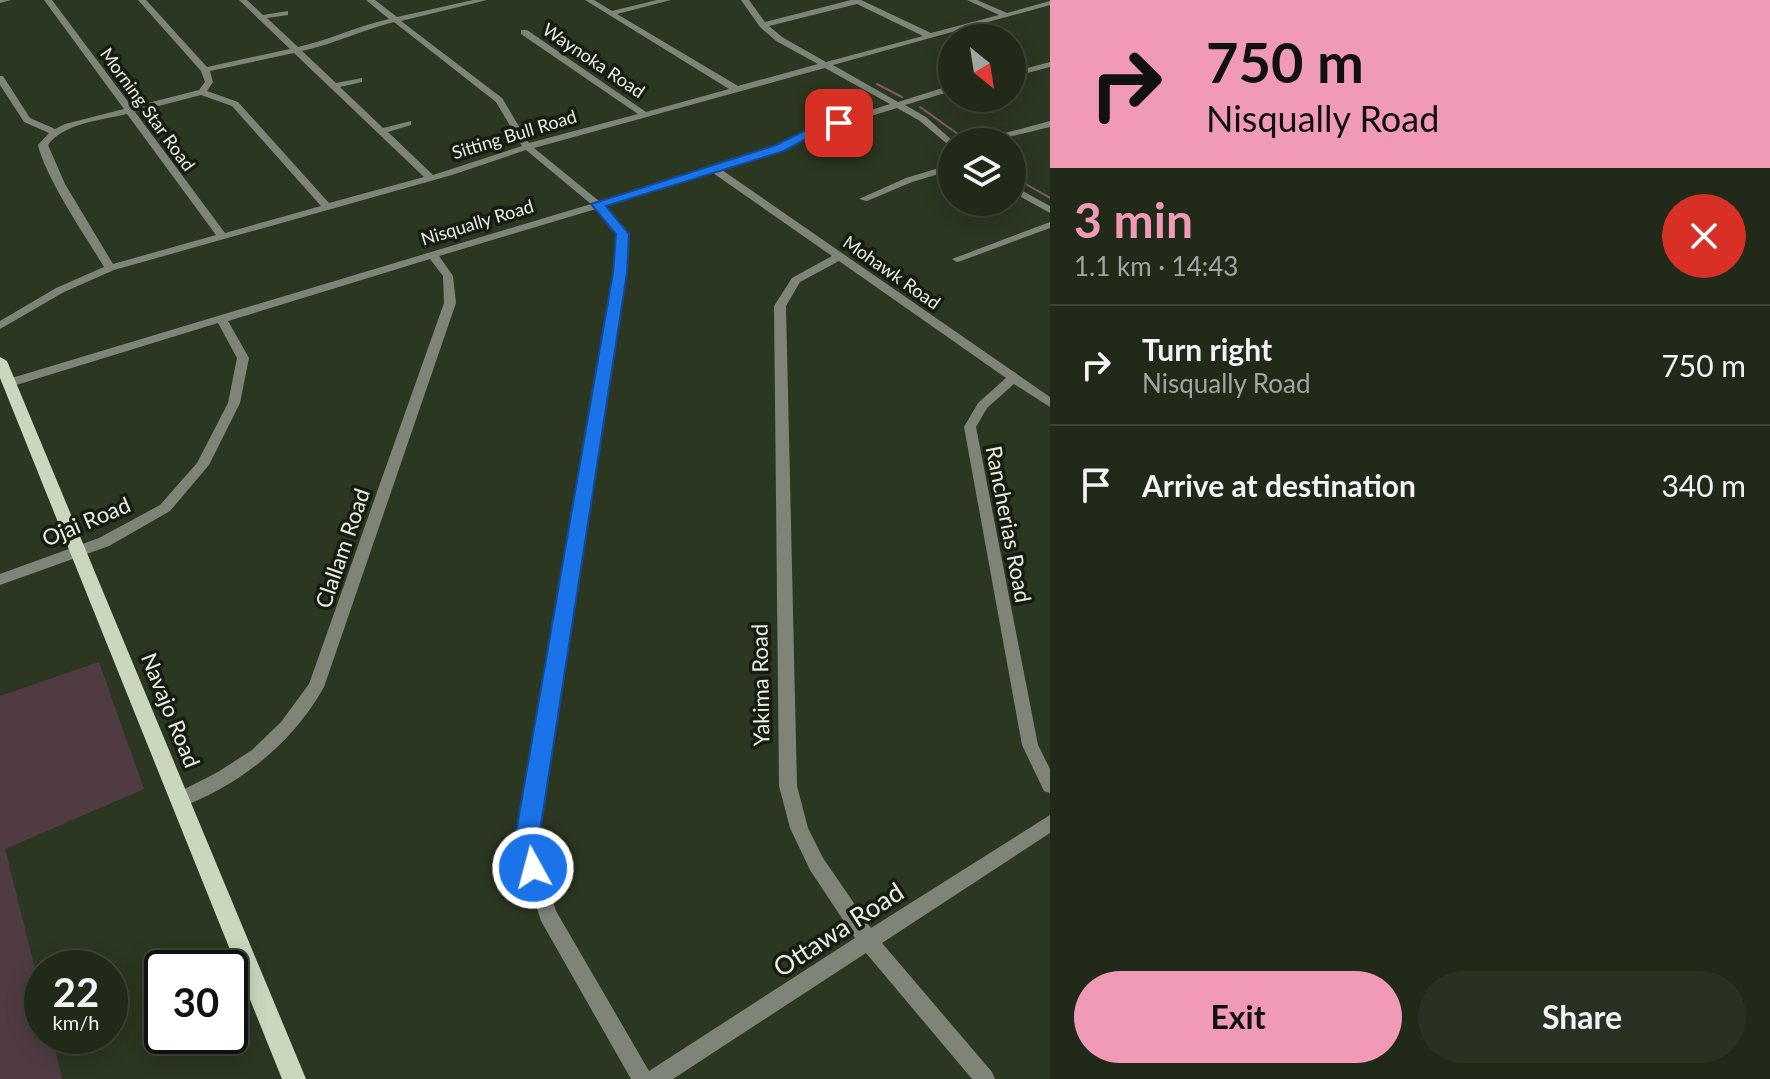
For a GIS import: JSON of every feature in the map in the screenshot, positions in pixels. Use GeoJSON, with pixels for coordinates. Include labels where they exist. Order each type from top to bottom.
{"type":"FeatureCollection","features":[{"type":"Feature","properties":{"kind":"main road","name":"Navajo Road"},"geometry":{"type":"LineString","coordinates":[[0,361],[294,1079]]}},
{"type":"Feature","properties":{"kind":"street"},"geometry":{"type":"LineString","coordinates":[[0,1],[7,0]]}},
{"type":"Feature","properties":{"kind":"street","name":"Morning Star Road"},"geometry":{"type":"LineString","coordinates":[[48,0],[222,236]]}},
{"type":"Feature","properties":{"kind":"street"},"geometry":{"type":"LineString","coordinates":[[142,0],[205,70],[209,82],[202,92]]}},
{"type":"Feature","properties":{"kind":"street"},"geometry":{"type":"LineString","coordinates":[[243,0],[431,178]]}},
{"type":"Feature","properties":{"kind":"street"},"geometry":{"type":"LineString","coordinates":[[370,0],[499,100],[527,147],[597,204],[622,234],[620,273],[526,844],[548,915],[642,1079]]}},
{"type":"Feature","properties":{"kind":"street"},"geometry":{"type":"LineString","coordinates":[[205,70],[295,50],[395,19],[480,0]]}},
{"type":"Feature","properties":{"kind":"street"},"geometry":{"type":"LineString","coordinates":[[589,0],[736,89]]}},
{"type":"Feature","properties":{"kind":"street"},"geometry":{"type":"LineString","coordinates":[[611,13],[667,0]]}},
{"type":"Feature","properties":{"kind":"street"},"geometry":{"type":"LineString","coordinates":[[745,0],[763,25],[938,132]]}},
{"type":"Feature","properties":{"kind":"street"},"geometry":{"type":"LineString","coordinates":[[971,0],[1006,15]]}},
{"type":"Feature","properties":{"kind":"street"},"geometry":{"type":"LineString","coordinates":[[763,25],[856,1],[930,36]]}},
{"type":"Feature","properties":{"kind":"street","name":"Sitting Bull Road"},"geometry":{"type":"LineString","coordinates":[[0,326],[60,290],[110,268],[431,178],[527,147],[1050,3]]}},
{"type":"Feature","properties":{"kind":"street"},"geometry":{"type":"LineString","coordinates":[[262,17],[285,13]]}},
{"type":"Feature","properties":{"kind":"street","name":"Waynoka Road"},"geometry":{"type":"LineString","coordinates":[[524,32],[645,115]]}},
{"type":"Feature","properties":{"kind":"street"},"geometry":{"type":"LineString","coordinates":[[1026,71],[1050,64]]}},
{"type":"Feature","properties":{"kind":"street"},"geometry":{"type":"LineString","coordinates":[[0,78],[27,120],[55,132]]}},
{"type":"Feature","properties":{"kind":"street"},"geometry":{"type":"LineString","coordinates":[[334,86],[359,80]]}},
{"type":"Feature","properties":{"kind":"street"},"geometry":{"type":"LineString","coordinates":[[110,268],[43,150],[43,143],[55,132],[202,92],[235,104],[327,207]]}},
{"type":"Feature","properties":{"kind":"street","name":"Nisqually Road"},"geometry":{"type":"LineString","coordinates":[[9,383],[714,169],[780,148],[813,131],[938,92]]}},
{"type":"Feature","properties":{"kind":"street"},"geometry":{"type":"LineString","coordinates":[[382,131],[408,123]]}},
{"type":"Feature","properties":{"kind":"street"},"geometry":{"type":"LineString","coordinates":[[1026,130],[1050,124]]}},
{"type":"Feature","properties":{"kind":"street","name":"Mohawk Road"},"geometry":{"type":"LineString","coordinates":[[714,169],[1050,403]]}},
{"type":"Feature","properties":{"kind":"street"},"geometry":{"type":"LineString","coordinates":[[864,199],[938,171]]}},
{"type":"Feature","properties":{"kind":"street"},"geometry":{"type":"LineString","coordinates":[[1026,196],[1050,210]]}},
{"type":"Feature","properties":{"kind":"street"},"geometry":{"type":"LineString","coordinates":[[957,259],[1050,225]]}},
{"type":"Feature","properties":{"kind":"street","name":"Clallam Road"},"geometry":{"type":"LineString","coordinates":[[179,800],[245,768],[288,729],[316,687],[450,303],[448,276],[433,255]]}},
{"type":"Feature","properties":{"kind":"street","name":"Yakima Road"},"geometry":{"type":"LineString","coordinates":[[839,257],[796,280],[780,306],[788,786],[801,833],[870,940],[985,1079]]}},
{"type":"Feature","properties":{"kind":"street","name":"Ojai Road"},"geometry":{"type":"LineString","coordinates":[[0,580],[115,537],[165,508],[202,465],[234,403],[243,358],[221,319]]}},
{"type":"Feature","properties":{"kind":"street","name":"Rancherias Road"},"geometry":{"type":"LineString","coordinates":[[1014,378],[981,405],[970,427],[1030,745],[1050,786]]}},
{"type":"Feature","properties":{"kind":"street","name":"Ottawa Road"},"geometry":{"type":"LineString","coordinates":[[655,1079],[1050,823]]}},
{"type":"Feature","properties":{"kind":"shaded area"},"geometry":{"type":"Polygon","coordinates":[[[99,662],[144,789],[5,849],[30,950],[24,950],[24,1054],[56,1054],[62,1079],[0,1079],[0,696],[99,662]]]}},
{"type":"Feature","properties":{"kind":"waterway"},"geometry":{"type":"LineString","coordinates":[[877,84],[902,97]]}},
{"type":"Feature","properties":{"kind":"waterway"},"geometry":{"type":"LineString","coordinates":[[920,107],[949,128]]}},
{"type":"Feature","properties":{"kind":"waterway"},"geometry":{"type":"LineString","coordinates":[[1026,184],[1050,198]]}},
{"type":"Feature","properties":{"kind":"route"},"geometry":{"type":"LineString","coordinates":[[533,868],[526,844],[620,273],[622,234],[612,218],[597,204],[780,148],[813,131],[839,123]]}}]}
